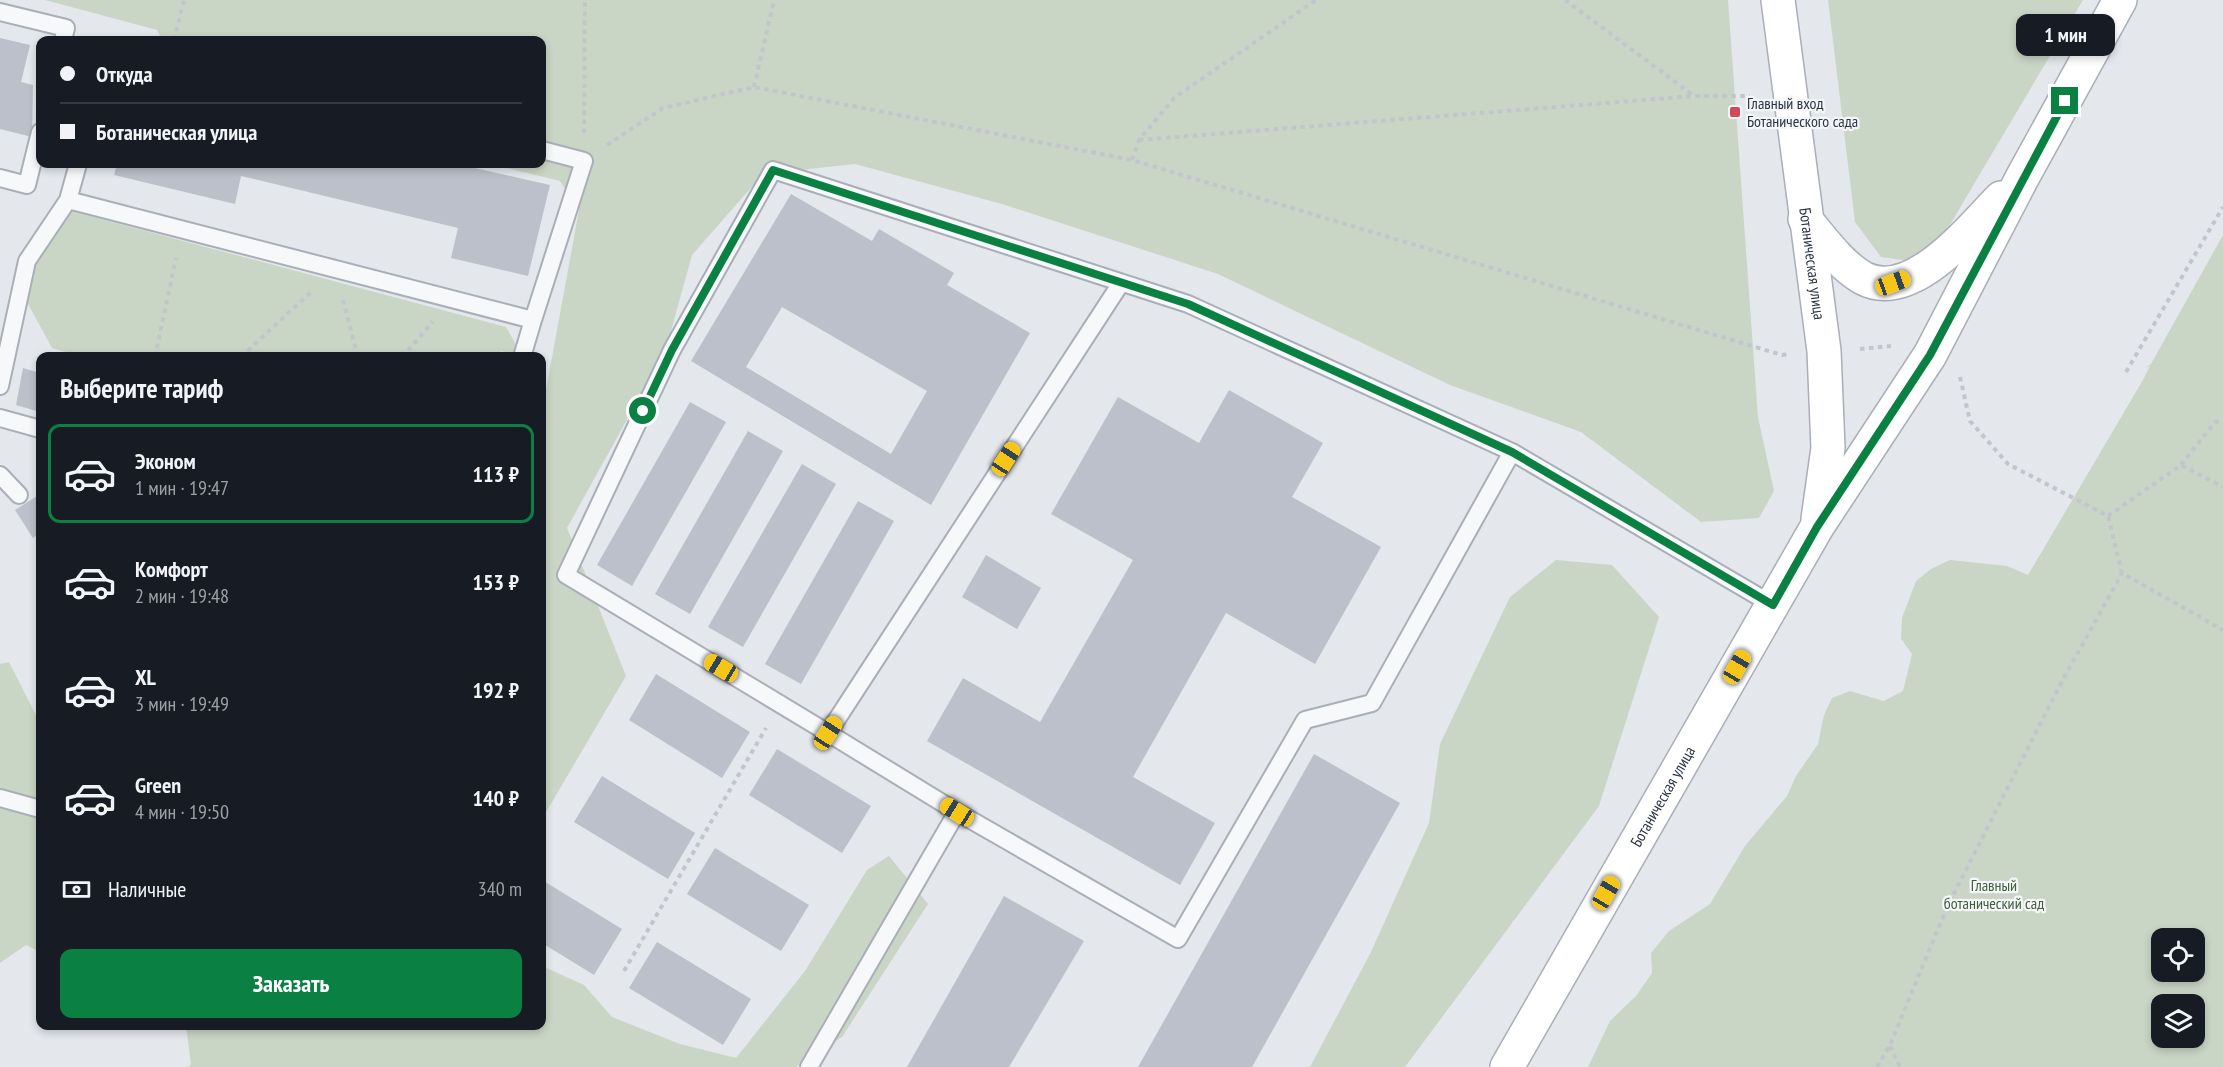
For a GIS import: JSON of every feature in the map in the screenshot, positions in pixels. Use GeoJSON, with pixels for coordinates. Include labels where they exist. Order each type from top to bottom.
{"type":"FeatureCollection","features":[{"type":"Feature","properties":{"kind":"main road","name":"Ботаническая улица"},"geometry":{"type":"LineString","coordinates":[[1778,0],[1825,362],[1828,448],[1817,527]]}},
{"type":"Feature","properties":{"kind":"main road","name":"Ботаническая улица"},"geometry":{"type":"LineString","coordinates":[[1507,1067],[1817,527],[1930,355],[2022,178],[2121,0]]}},
{"type":"Feature","properties":{"kind":"main road"},"geometry":{"type":"LineString","coordinates":[[1805,219],[1839,258],[1864,278],[1893,283],[1923,272],[2022,178]]}},
{"type":"Feature","properties":{"kind":"lane"},"geometry":{"type":"LineString","coordinates":[[0,12],[66,28],[64,36]]}},
{"type":"Feature","properties":{"kind":"lane"},"geometry":{"type":"LineString","coordinates":[[0,178],[27,185],[36,148]]}},
{"type":"Feature","properties":{"kind":"lane"},"geometry":{"type":"LineString","coordinates":[[523,352],[584,160],[546,151]]}},
{"type":"Feature","properties":{"kind":"lane"},"geometry":{"type":"LineString","coordinates":[[0,386],[27,261],[68,200],[77,168]]}},
{"type":"Feature","properties":{"kind":"lane"},"geometry":{"type":"LineString","coordinates":[[1512,452],[1372,703],[1305,720],[1178,939],[957,812],[566,575],[672,350],[773,170],[1120,284],[1188,304],[1512,452],[1773,605]]}},
{"type":"Feature","properties":{"kind":"lane"},"geometry":{"type":"LineString","coordinates":[[68,200],[533,320]]}},
{"type":"Feature","properties":{"kind":"lane"},"geometry":{"type":"LineString","coordinates":[[828,733],[1120,284]]}},
{"type":"Feature","properties":{"kind":"lane"},"geometry":{"type":"LineString","coordinates":[[0,418],[36,428]]}},
{"type":"Feature","properties":{"kind":"lane"},"geometry":{"type":"LineString","coordinates":[[0,475],[19,495]]}},
{"type":"Feature","properties":{"kind":"lane"},"geometry":{"type":"LineString","coordinates":[[0,798],[36,808]]}},
{"type":"Feature","properties":{"kind":"lane"},"geometry":{"type":"LineString","coordinates":[[809,1067],[957,812]]}},
{"type":"Feature","properties":{"kind":"path"},"geometry":{"type":"LineString","coordinates":[[175,36],[184,0]]}},
{"type":"Feature","properties":{"kind":"path"},"geometry":{"type":"LineString","coordinates":[[584,160],[585,0]]}},
{"type":"Feature","properties":{"kind":"path"},"geometry":{"type":"LineString","coordinates":[[754,87],[774,0]]}},
{"type":"Feature","properties":{"kind":"path"},"geometry":{"type":"LineString","coordinates":[[1132,160],[1139,140],[1174,98],[1316,0]]}},
{"type":"Feature","properties":{"kind":"path"},"geometry":{"type":"LineString","coordinates":[[1565,0],[1694,96]]}},
{"type":"Feature","properties":{"kind":"path"},"geometry":{"type":"LineString","coordinates":[[584,160],[663,108],[754,87],[1132,160],[1782,355]]}},
{"type":"Feature","properties":{"kind":"path"},"geometry":{"type":"LineString","coordinates":[[1139,140],[1694,96],[1750,96]]}},
{"type":"Feature","properties":{"kind":"path"},"geometry":{"type":"LineString","coordinates":[[2126,372],[2223,207]]}},
{"type":"Feature","properties":{"kind":"path"},"geometry":{"type":"LineString","coordinates":[[156,352],[182,230]]}},
{"type":"Feature","properties":{"kind":"path"},"geometry":{"type":"LineString","coordinates":[[246,352],[335,269],[357,352]]}},
{"type":"Feature","properties":{"kind":"path"},"geometry":{"type":"LineString","coordinates":[[406,352],[453,299]]}},
{"type":"Feature","properties":{"kind":"path"},"geometry":{"type":"LineString","coordinates":[[1858,349],[1899,346]]}},
{"type":"Feature","properties":{"kind":"path"},"geometry":{"type":"LineString","coordinates":[[1877,1067],[1890,1045],[1948,904],[2065,675],[2122,573],[2108,516],[2008,464],[1970,421],[1958,368]]}},
{"type":"Feature","properties":{"kind":"path"},"geometry":{"type":"LineString","coordinates":[[2108,516],[2181,465],[2215,422],[2223,421]]}},
{"type":"Feature","properties":{"kind":"path"},"geometry":{"type":"LineString","coordinates":[[2181,465],[2223,487]]}},
{"type":"Feature","properties":{"kind":"path"},"geometry":{"type":"LineString","coordinates":[[2122,573],[2223,630]]}},
{"type":"Feature","properties":{"kind":"path"},"geometry":{"type":"LineString","coordinates":[[624,971],[780,705]]}},
{"type":"Feature","properties":{"kind":"path"},"geometry":{"type":"LineString","coordinates":[[1890,1045],[1900,1067]]}},
{"type":"Feature","properties":{"kind":"green space"},"geometry":{"type":"Polygon","coordinates":[[[45,0],[1728,0],[1758,417],[1774,491],[1759,518],[1701,522],[1581,432],[1450,385],[1218,274],[1002,204],[855,164],[763,174],[692,255],[666,349],[567,528],[626,676],[546,812],[546,390],[579,210],[560,181],[506,168],[546,168],[546,36],[160,36],[157,30],[45,0]]]}},
{"type":"Feature","properties":{"kind":"green space"},"geometry":{"type":"Polygon","coordinates":[[[1828,0],[2083,0],[1945,233],[1910,261],[1881,257],[1855,222],[1828,0]]]}},
{"type":"Feature","properties":{"kind":"green space"},"geometry":{"type":"Polygon","coordinates":[[[67,210],[506,327],[520,352],[66,352],[52,348],[21,291],[67,210]]]}},
{"type":"Feature","properties":{"kind":"green space","name":"Главный ботанический сад"},"geometry":{"type":"Polygon","coordinates":[[[2223,235],[2223,1067],[1588,1067],[1610,1021],[1636,996],[1652,973],[1651,953],[1669,931],[1710,904],[1745,846],[1787,796],[1796,776],[1818,744],[1824,715],[1832,698],[1850,691],[1884,701],[1903,691],[1912,654],[1901,639],[1902,618],[1916,581],[1931,569],[1950,560],[2007,566],[2028,575],[2150,366],[2145,368],[2151,364],[2223,235]]]}},
{"type":"Feature","properties":{"kind":"green space"},"geometry":{"type":"Polygon","coordinates":[[[1556,560],[1612,565],[1659,617],[1599,806],[1405,1067],[1310,1067],[1371,952],[1429,823],[1440,744],[1510,597],[1556,560]]]}},
{"type":"Feature","properties":{"kind":"green space"},"geometry":{"type":"Polygon","coordinates":[[[9,662],[36,715],[36,950],[26,945],[0,963],[0,664],[9,662]]]}},
{"type":"Feature","properties":{"kind":"green space"},"geometry":{"type":"Polygon","coordinates":[[[889,856],[928,904],[842,1037],[796,1067],[189,1067],[191,1064],[187,1030],[546,1030],[546,968],[584,985],[612,1017],[680,1044],[736,1058],[805,971],[867,870],[889,856]]]}},
{"type":"Feature","properties":{"kind":"building"},"geometry":{"type":"Polygon","coordinates":[[[0,38],[30,45],[21,82],[33,85],[32,137],[0,129],[0,38]]]}},
{"type":"Feature","properties":{"kind":"building"},"geometry":{"type":"Polygon","coordinates":[[[116,168],[475,168],[550,185],[528,276],[451,258],[458,228],[241,176],[235,204],[114,175],[116,168]]]}},
{"type":"Feature","properties":{"kind":"building"},"geometry":{"type":"Polygon","coordinates":[[[791,194],[872,241],[879,229],[954,273],[947,285],[1030,333],[931,505],[691,361],[791,194]],[[782,307],[746,367],[891,454],[927,391],[782,307]]]}},
{"type":"Feature","properties":{"kind":"building"},"geometry":{"type":"Polygon","coordinates":[[[23,368],[36,372],[36,411],[16,405],[23,368]]]}},
{"type":"Feature","properties":{"kind":"building"},"geometry":{"type":"Polygon","coordinates":[[[1229,390],[1323,443],[1292,497],[1381,547],[1315,664],[1226,613],[1133,777],[1215,823],[1180,885],[927,741],[963,678],[1040,722],[1133,560],[1051,514],[1118,397],[1199,443],[1229,390]]]}},
{"type":"Feature","properties":{"kind":"building"},"geometry":{"type":"Polygon","coordinates":[[[690,402],[726,422],[632,586],[597,565],[690,402]]]}},
{"type":"Feature","properties":{"kind":"building"},"geometry":{"type":"Polygon","coordinates":[[[748,431],[783,451],[690,614],[655,594],[748,431]]]}},
{"type":"Feature","properties":{"kind":"building"},"geometry":{"type":"Polygon","coordinates":[[[802,464],[836,484],[743,647],[708,627],[802,464]]]}},
{"type":"Feature","properties":{"kind":"building"},"geometry":{"type":"Polygon","coordinates":[[[36,497],[36,536],[33,538],[15,510],[36,497]]]}},
{"type":"Feature","properties":{"kind":"building"},"geometry":{"type":"Polygon","coordinates":[[[858,501],[894,521],[801,684],[765,664],[858,501]]]}},
{"type":"Feature","properties":{"kind":"building"},"geometry":{"type":"Polygon","coordinates":[[[986,555],[1041,588],[1017,629],[962,597],[986,555]]]}},
{"type":"Feature","properties":{"kind":"building"},"geometry":{"type":"Polygon","coordinates":[[[656,674],[750,732],[722,778],[629,720],[656,674]]]}},
{"type":"Feature","properties":{"kind":"building"},"geometry":{"type":"Polygon","coordinates":[[[777,749],[871,806],[842,853],[749,795],[777,749]]]}},
{"type":"Feature","properties":{"kind":"building"},"geometry":{"type":"Polygon","coordinates":[[[1314,754],[1400,803],[1252,1067],[1138,1067],[1314,754]]]}},
{"type":"Feature","properties":{"kind":"building"},"geometry":{"type":"Polygon","coordinates":[[[602,776],[695,833],[668,879],[574,822],[602,776]]]}},
{"type":"Feature","properties":{"kind":"building"},"geometry":{"type":"Polygon","coordinates":[[[715,848],[809,905],[781,951],[687,894],[715,848]]]}},
{"type":"Feature","properties":{"kind":"building"},"geometry":{"type":"Polygon","coordinates":[[[546,882],[622,929],[594,975],[546,945],[546,882]]]}},
{"type":"Feature","properties":{"kind":"building"},"geometry":{"type":"Polygon","coordinates":[[[1004,896],[1084,941],[1009,1067],[907,1067],[1004,896]]]}},
{"type":"Feature","properties":{"kind":"building"},"geometry":{"type":"Polygon","coordinates":[[[657,942],[751,999],[723,1045],[629,988],[657,942]]]}},
{"type":"Feature","properties":{"kind":"place","name":"Главный вход Ботанического сада"},"geometry":{"type":"Point","coordinates":[1735,112]}},
{"type":"Feature","properties":{"kind":"route"},"geometry":{"type":"LineString","coordinates":[[643,411],[672,350],[773,170],[1120,284],[1188,304],[1512,452],[1773,605],[1817,527],[1930,355],[2022,178],[2065,101]]}}]}
